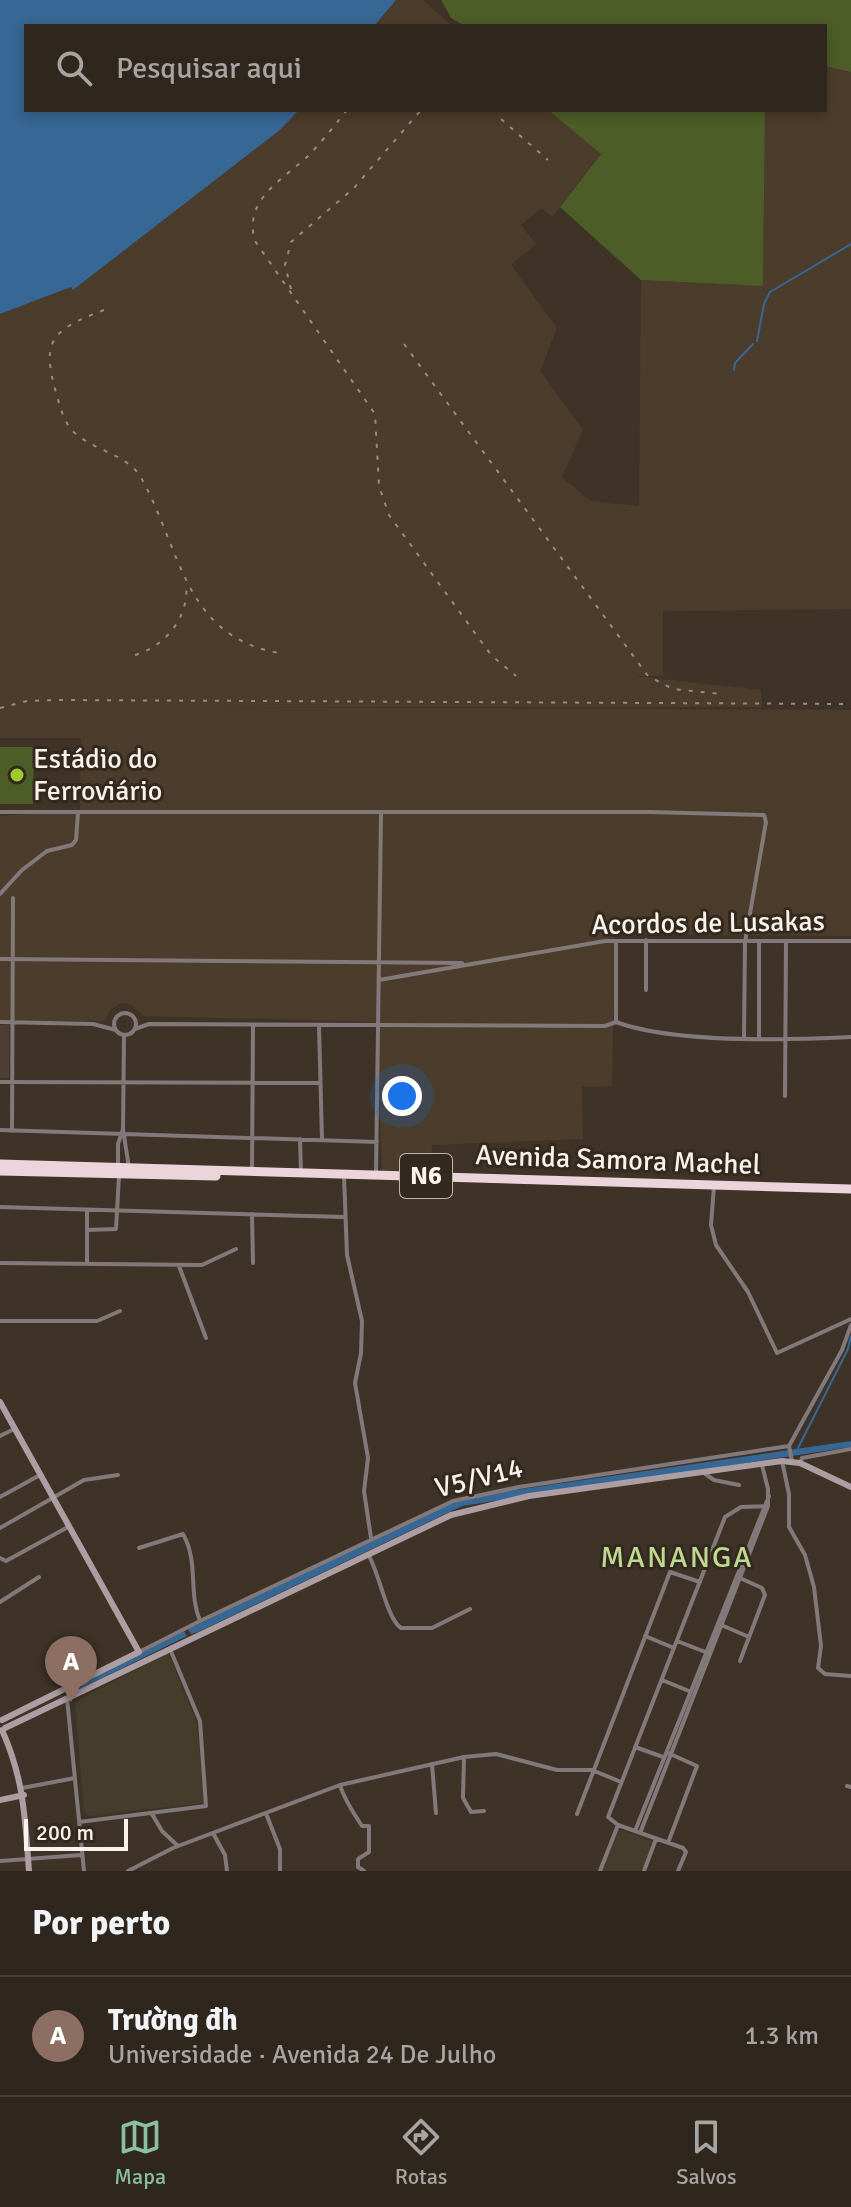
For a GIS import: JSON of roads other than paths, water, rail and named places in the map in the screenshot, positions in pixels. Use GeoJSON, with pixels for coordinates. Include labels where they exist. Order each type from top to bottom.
{"type":"FeatureCollection","features":[{"type":"Feature","properties":{"kind":"highway","name":"Avenida Samora Machel"},"geometry":{"type":"LineString","coordinates":[[0,1164],[99,1170]]}},
{"type":"Feature","properties":{"kind":"highway","name":"Avenida Samora Machel"},"geometry":{"type":"LineString","coordinates":[[119,1170],[301,1172],[344,1177],[376,1175],[714,1187]]}},
{"type":"Feature","properties":{"kind":"highway","name":"Avenida Samora Machel"},"geometry":{"type":"LineString","coordinates":[[0,1171],[119,1170],[851,1191]]}},
{"type":"Feature","properties":{"kind":"street"},"geometry":{"type":"LineString","coordinates":[[0,812],[649,812],[764,815],[766,822],[745,942],[744,1037]]}},
{"type":"Feature","properties":{"kind":"street"},"geometry":{"type":"LineString","coordinates":[[0,894],[22,870],[47,851],[72,845],[76,840],[78,813]]}},
{"type":"Feature","properties":{"kind":"street"},"geometry":{"type":"LineString","coordinates":[[376,1175],[381,814]]}},
{"type":"Feature","properties":{"kind":"street"},"geometry":{"type":"LineString","coordinates":[[12,1131],[13,898]]}},
{"type":"Feature","properties":{"kind":"street"},"geometry":{"type":"LineString","coordinates":[[646,940],[646,990]]}},
{"type":"Feature","properties":{"kind":"street"},"geometry":{"type":"LineString","coordinates":[[616,941],[616,1022]]}},
{"type":"Feature","properties":{"kind":"street","name":"Acordos de Lusakas"},"geometry":{"type":"LineString","coordinates":[[471,963],[616,941],[851,941]]}},
{"type":"Feature","properties":{"kind":"street"},"geometry":{"type":"LineString","coordinates":[[759,942],[759,1038]]}},
{"type":"Feature","properties":{"kind":"street"},"geometry":{"type":"LineString","coordinates":[[785,1096],[786,942]]}},
{"type":"Feature","properties":{"kind":"street"},"geometry":{"type":"LineString","coordinates":[[0,959],[471,963]]}},
{"type":"Feature","properties":{"kind":"street"},"geometry":{"type":"LineString","coordinates":[[379,980],[471,963]]}},
{"type":"Feature","properties":{"kind":"street"},"geometry":{"type":"LineString","coordinates":[[93,1024],[116,1018],[124,1012],[149,1024]]}},
{"type":"Feature","properties":{"kind":"street"},"geometry":{"type":"LineString","coordinates":[[116,1018],[116,1030]]}},
{"type":"Feature","properties":{"kind":"street"},"geometry":{"type":"LineString","coordinates":[[135,1018],[135,1029]]}},
{"type":"Feature","properties":{"kind":"street"},"geometry":{"type":"LineString","coordinates":[[0,1022],[93,1024],[124,1035]]}},
{"type":"Feature","properties":{"kind":"street"},"geometry":{"type":"LineString","coordinates":[[124,1035],[149,1024],[605,1026],[616,1022],[660,1031],[785,1040],[851,1037]]}},
{"type":"Feature","properties":{"kind":"street"},"geometry":{"type":"LineString","coordinates":[[252,1171],[253,1025]]}},
{"type":"Feature","properties":{"kind":"street"},"geometry":{"type":"LineString","coordinates":[[319,1025],[322,1140]]}},
{"type":"Feature","properties":{"kind":"street"},"geometry":{"type":"LineString","coordinates":[[87,1230],[116,1229],[120,1136],[123,1129],[124,1035]]}},
{"type":"Feature","properties":{"kind":"street"},"geometry":{"type":"LineString","coordinates":[[0,1082],[320,1083]]}},
{"type":"Feature","properties":{"kind":"street"},"geometry":{"type":"LineString","coordinates":[[123,1129],[129,1168]]}},
{"type":"Feature","properties":{"kind":"street"},"geometry":{"type":"LineString","coordinates":[[0,1130],[377,1142]]}},
{"type":"Feature","properties":{"kind":"street"},"geometry":{"type":"LineString","coordinates":[[300,1139],[301,1172]]}},
{"type":"Feature","properties":{"kind":"street"},"geometry":{"type":"LineString","coordinates":[[344,1177],[349,1266],[362,1321],[361,1353],[355,1383],[368,1458],[364,1491],[371,1538]]}},
{"type":"Feature","properties":{"kind":"street"},"geometry":{"type":"LineString","coordinates":[[714,1187],[711,1225],[716,1245],[748,1292],[777,1353],[851,1322]]}},
{"type":"Feature","properties":{"kind":"street"},"geometry":{"type":"LineString","coordinates":[[0,1207],[344,1217]]}},
{"type":"Feature","properties":{"kind":"street"},"geometry":{"type":"LineString","coordinates":[[87,1211],[87,1265]]}},
{"type":"Feature","properties":{"kind":"street"},"geometry":{"type":"LineString","coordinates":[[252,1214],[253,1263]]}},
{"type":"Feature","properties":{"kind":"street"},"geometry":{"type":"LineString","coordinates":[[0,1263],[203,1265],[236,1249]]}},
{"type":"Feature","properties":{"kind":"street"},"geometry":{"type":"LineString","coordinates":[[179,1266],[206,1338]]}},
{"type":"Feature","properties":{"kind":"street"},"geometry":{"type":"LineString","coordinates":[[0,1321],[97,1321],[120,1311]]}},
{"type":"Feature","properties":{"kind":"street"},"geometry":{"type":"LineString","coordinates":[[796,1462],[789,1446],[842,1350],[851,1322]]}},
{"type":"Feature","properties":{"kind":"street"},"geometry":{"type":"LineString","coordinates":[[0,1402],[139,1652],[1,1719],[2,1730],[17,1763],[23,1792],[29,1871]]}},
{"type":"Feature","properties":{"kind":"street"},"geometry":{"type":"LineString","coordinates":[[0,1436],[14,1429]]}},
{"type":"Feature","properties":{"kind":"street","name":"V5/V14"},"geometry":{"type":"LineString","coordinates":[[139,1652],[453,1501],[477,1494],[789,1446]]}},
{"type":"Feature","properties":{"kind":"street"},"geometry":{"type":"LineString","coordinates":[[796,1462],[802,1458],[851,1449]]}},
{"type":"Feature","properties":{"kind":"street"},"geometry":{"type":"LineString","coordinates":[[782,1461],[789,1494],[789,1527],[805,1555],[814,1587],[821,1646],[818,1668],[825,1674],[851,1676]]}},
{"type":"Feature","properties":{"kind":"street"},"geometry":{"type":"LineString","coordinates":[[2,1730],[367,1552],[451,1515],[484,1505],[782,1461],[796,1462],[851,1487]]}},
{"type":"Feature","properties":{"kind":"street"},"geometry":{"type":"LineString","coordinates":[[638,1832],[769,1496],[762,1464]]}},
{"type":"Feature","properties":{"kind":"street"},"geometry":{"type":"LineString","coordinates":[[703,1471],[714,1480],[739,1485]]}},
{"type":"Feature","properties":{"kind":"street"},"geometry":{"type":"LineString","coordinates":[[0,1497],[40,1475]]}},
{"type":"Feature","properties":{"kind":"street"},"geometry":{"type":"LineString","coordinates":[[0,1528],[84,1480],[118,1475]]}},
{"type":"Feature","properties":{"kind":"street"},"geometry":{"type":"LineString","coordinates":[[719,1624],[740,1578],[765,1506]]}},
{"type":"Feature","properties":{"kind":"street"},"geometry":{"type":"LineString","coordinates":[[678,1871],[685,1850],[618,1825],[608,1817],[728,1513],[741,1507],[765,1506]]}},
{"type":"Feature","properties":{"kind":"street"},"geometry":{"type":"LineString","coordinates":[[0,1558],[6,1561],[71,1526]]}},
{"type":"Feature","properties":{"kind":"street"},"geometry":{"type":"LineString","coordinates":[[139,1548],[183,1534],[193,1567],[192,1599],[200,1621]]}},
{"type":"Feature","properties":{"kind":"street"},"geometry":{"type":"LineString","coordinates":[[367,1552],[378,1571],[397,1626],[405,1629],[432,1628],[460,1611],[470,1609]]}},
{"type":"Feature","properties":{"kind":"street"},"geometry":{"type":"LineString","coordinates":[[577,1814],[670,1572],[700,1582]]}},
{"type":"Feature","properties":{"kind":"street"},"geometry":{"type":"LineString","coordinates":[[0,1602],[39,1577]]}},
{"type":"Feature","properties":{"kind":"street"},"geometry":{"type":"LineString","coordinates":[[740,1578],[762,1588],[765,1595],[740,1661]]}},
{"type":"Feature","properties":{"kind":"street"},"geometry":{"type":"LineString","coordinates":[[719,1624],[749,1637]]}},
{"type":"Feature","properties":{"kind":"street"},"geometry":{"type":"LineString","coordinates":[[645,1636],[674,1648]]}},
{"type":"Feature","properties":{"kind":"street"},"geometry":{"type":"LineString","coordinates":[[677,1641],[708,1653]]}},
{"type":"Feature","properties":{"kind":"street"},"geometry":{"type":"LineString","coordinates":[[79,1822],[203,1808],[207,1802],[200,1721],[170,1649]]}},
{"type":"Feature","properties":{"kind":"street"},"geometry":{"type":"LineString","coordinates":[[679,1725],[689,1691],[708,1653]]}},
{"type":"Feature","properties":{"kind":"street"},"geometry":{"type":"LineString","coordinates":[[661,1680],[689,1691]]}},
{"type":"Feature","properties":{"kind":"street"},"geometry":{"type":"LineString","coordinates":[[62,1690],[67,1697],[84,1871]]}},
{"type":"Feature","properties":{"kind":"street"},"geometry":{"type":"LineString","coordinates":[[635,1747],[697,1766],[668,1843]]}},
{"type":"Feature","properties":{"kind":"street"},"geometry":{"type":"LineString","coordinates":[[128,1871],[179,1847],[340,1785],[464,1757],[496,1754],[557,1770],[592,1770],[621,1782]]}},
{"type":"Feature","properties":{"kind":"street"},"geometry":{"type":"LineString","coordinates":[[464,1757],[463,1798],[471,1812],[484,1811]]}},
{"type":"Feature","properties":{"kind":"street"},"geometry":{"type":"LineString","coordinates":[[432,1764],[436,1813]]}},
{"type":"Feature","properties":{"kind":"street"},"geometry":{"type":"LineString","coordinates":[[0,1800],[75,1778]]}},
{"type":"Feature","properties":{"kind":"street"},"geometry":{"type":"LineString","coordinates":[[340,1785],[343,1797],[362,1826],[369,1826],[369,1852],[358,1859],[358,1867],[364,1871]]}},
{"type":"Feature","properties":{"kind":"street"},"geometry":{"type":"LineString","coordinates":[[152,1814],[162,1831],[179,1847]]}},
{"type":"Feature","properties":{"kind":"street"},"geometry":{"type":"LineString","coordinates":[[267,1815],[280,1849],[280,1871]]}},
{"type":"Feature","properties":{"kind":"street"},"geometry":{"type":"LineString","coordinates":[[600,1871],[618,1825]]}},
{"type":"Feature","properties":{"kind":"street"},"geometry":{"type":"LineString","coordinates":[[214,1835],[225,1855],[227,1871]]}},
{"type":"Feature","properties":{"kind":"street"},"geometry":{"type":"LineString","coordinates":[[644,1871],[656,1839]]}},
{"type":"Feature","properties":{"kind":"street"},"geometry":{"type":"LineString","coordinates":[[0,1861],[82,1855]]}},
{"type":"Feature","properties":{"kind":"water"},"geometry":{"type":"Polygon","coordinates":[[[0,0],[396,0],[376,24],[24,24],[24,112],[297,112],[280,130],[73,290],[71,287],[0,314],[0,0]]]}},
{"type":"Feature","properties":{"kind":"water"},"geometry":{"type":"Polygon","coordinates":[[[851,1441],[851,1447],[462,1506],[198,1632],[191,1634],[188,1629],[450,1503],[481,1495],[851,1441]]]}},
{"type":"Feature","properties":{"kind":"water"},"geometry":{"type":"Polygon","coordinates":[[[184,1631],[187,1636],[70,1694],[68,1690],[184,1631]]]}},
{"type":"Feature","properties":{"kind":"waterway"},"geometry":{"type":"LineString","coordinates":[[757,341],[764,304],[770,292],[851,244]]}},
{"type":"Feature","properties":{"kind":"waterway"},"geometry":{"type":"LineString","coordinates":[[734,370],[735,363],[753,344]]}},
{"type":"Feature","properties":{"kind":"waterway"},"geometry":{"type":"LineString","coordinates":[[797,1450],[848,1349],[851,1336]]}},
{"type":"Feature","properties":{"kind":"railway"},"geometry":{"type":"LineString","coordinates":[[345,112],[312,152],[267,192],[255,214],[255,241],[375,414],[379,486],[389,515],[491,655],[516,676]]}},
{"type":"Feature","properties":{"kind":"railway"},"geometry":{"type":"LineString","coordinates":[[291,289],[285,265],[291,242],[354,188],[419,112]]}},
{"type":"Feature","properties":{"kind":"railway"},"geometry":{"type":"LineString","coordinates":[[501,119],[548,160]]}},
{"type":"Feature","properties":{"kind":"railway"},"geometry":{"type":"LineString","coordinates":[[104,310],[62,331],[51,349],[52,377],[66,422],[84,440],[125,461],[139,474],[188,584],[203,608],[223,628],[248,644],[280,653]]}},
{"type":"Feature","properties":{"kind":"railway"},"geometry":{"type":"LineString","coordinates":[[404,344],[648,676],[673,689],[721,694]]}},
{"type":"Feature","properties":{"kind":"railway"},"geometry":{"type":"LineString","coordinates":[[135,655],[157,645],[174,628],[184,607],[186,583]]}},
{"type":"Feature","properties":{"kind":"railway"},"geometry":{"type":"LineString","coordinates":[[0,708],[27,701],[59,700],[851,704]]}},
{"type":"Feature","properties":{"kind":"place","name":"Estádio do Ferroviário"},"geometry":{"type":"Point","coordinates":[17,775]}},
{"type":"Feature","properties":{"kind":"place","name":"Trường đh"},"geometry":{"type":"Point","coordinates":[71,1702]}},
{"type":"Feature","properties":{"kind":"district","name":"MANANGA"},"geometry":{"type":"Point","coordinates":[677,1557]}}]}
